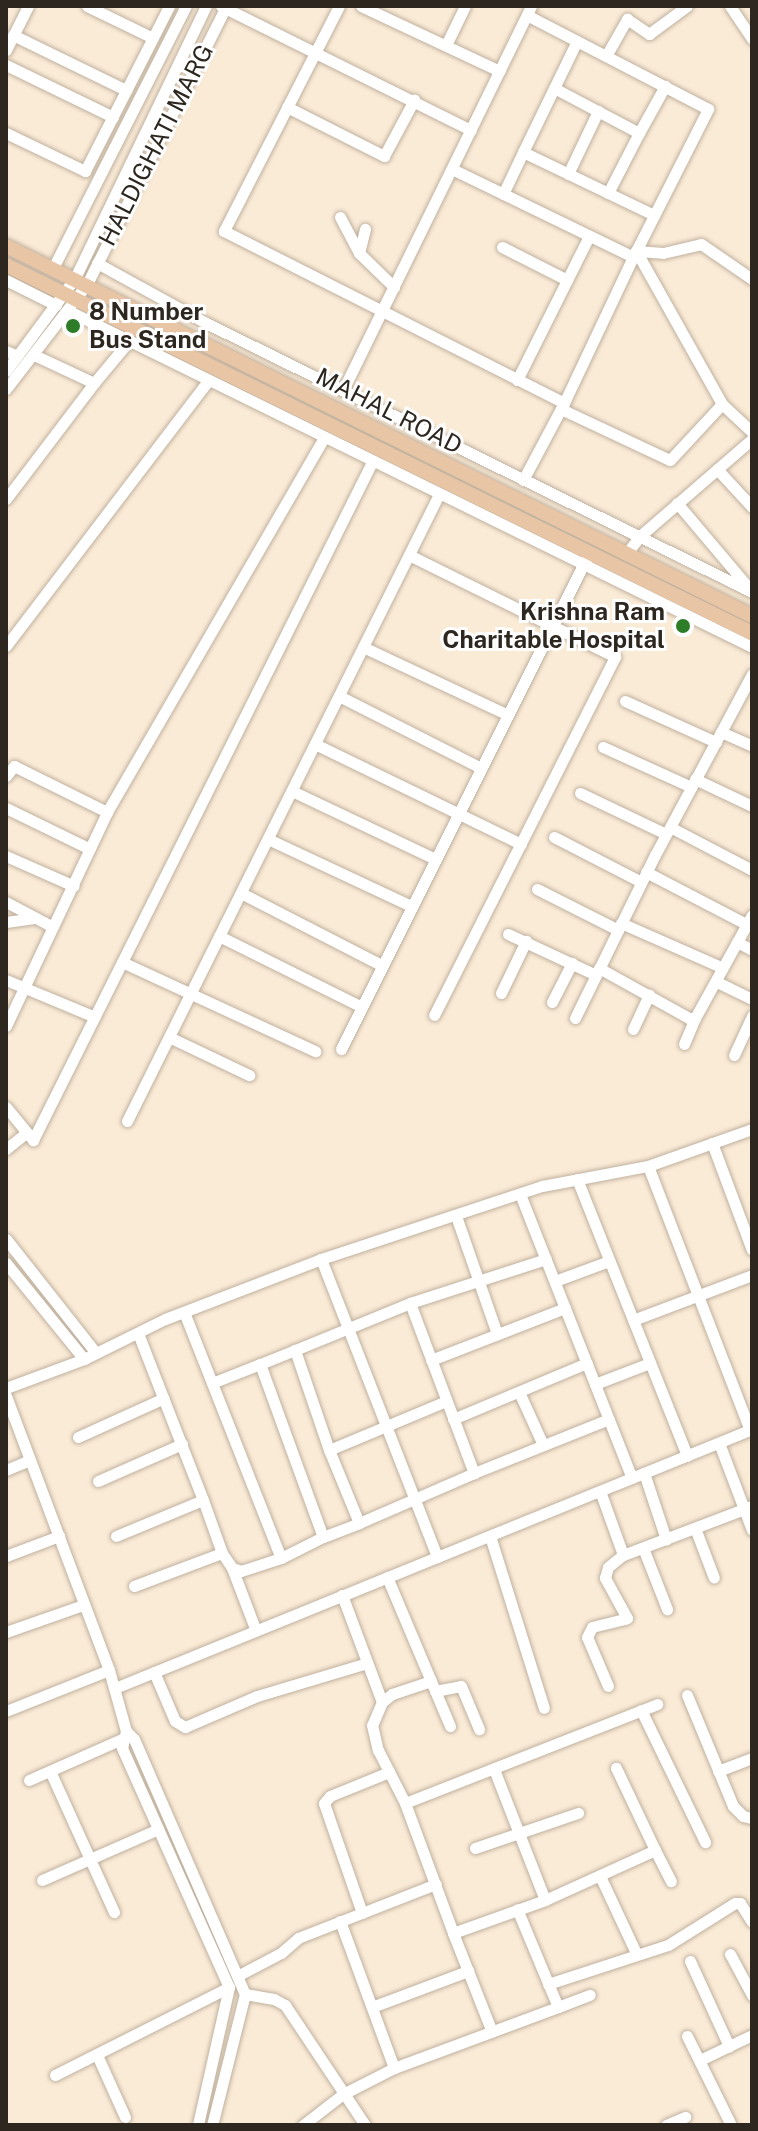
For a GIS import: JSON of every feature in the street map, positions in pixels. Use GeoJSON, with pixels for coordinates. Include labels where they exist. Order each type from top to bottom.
{"type":"FeatureCollection","features":[{"type":"Feature","properties":{"kind":"main road","name":"MAHAL ROAD"},"geometry":{"type":"LineString","coordinates":[[6,246],[752,616]]}},
{"type":"Feature","properties":{"kind":"main road","name":"MAHAL ROAD"},"geometry":{"type":"LineString","coordinates":[[6,265],[66,302],[586,559],[752,633]]}},
{"type":"Feature","properties":{"kind":"street"},"geometry":{"type":"LineString","coordinates":[[6,50],[28,6]]}},
{"type":"Feature","properties":{"kind":"street"},"geometry":{"type":"LineString","coordinates":[[87,6],[153,38]]}},
{"type":"Feature","properties":{"kind":"street"},"geometry":{"type":"LineString","coordinates":[[6,133],[85,171],[169,6],[184,9],[199,21]]}},
{"type":"Feature","properties":{"kind":"street","name":"HALDIGHATI MARG"},"geometry":{"type":"LineString","coordinates":[[81,281],[206,6]]}},
{"type":"Feature","properties":{"kind":"street"},"geometry":{"type":"LineString","coordinates":[[339,6],[224,231],[670,460],[722,404]]}},
{"type":"Feature","properties":{"kind":"street"},"geometry":{"type":"LineString","coordinates":[[361,6],[500,71]]}},
{"type":"Feature","properties":{"kind":"street"},"geometry":{"type":"LineString","coordinates":[[606,56],[627,19],[649,34],[687,6]]}},
{"type":"Feature","properties":{"kind":"street"},"geometry":{"type":"LineString","coordinates":[[730,6],[752,39]]}},
{"type":"Feature","properties":{"kind":"street"},"geometry":{"type":"LineString","coordinates":[[224,7],[242,11],[471,130]]}},
{"type":"Feature","properties":{"kind":"street","name":"HALDIGHATI MARG"},"geometry":{"type":"LineString","coordinates":[[81,281],[97,263],[224,7]]}},
{"type":"Feature","properties":{"kind":"street"},"geometry":{"type":"LineString","coordinates":[[446,45],[463,7]]}},
{"type":"Feature","properties":{"kind":"street"},"geometry":{"type":"LineString","coordinates":[[53,268],[184,9]]}},
{"type":"Feature","properties":{"kind":"street"},"geometry":{"type":"LineString","coordinates":[[343,390],[529,10],[577,41],[708,109],[523,480]]}},
{"type":"Feature","properties":{"kind":"street"},"geometry":{"type":"LineString","coordinates":[[13,35],[126,90]]}},
{"type":"Feature","properties":{"kind":"street"},"geometry":{"type":"LineString","coordinates":[[503,194],[577,41]]}},
{"type":"Feature","properties":{"kind":"street"},"geometry":{"type":"LineString","coordinates":[[6,65],[113,117]]}},
{"type":"Feature","properties":{"kind":"street"},"geometry":{"type":"LineString","coordinates":[[608,193],[665,86]]}},
{"type":"Feature","properties":{"kind":"street"},"geometry":{"type":"LineString","coordinates":[[554,88],[639,133]]}},
{"type":"Feature","properties":{"kind":"street"},"geometry":{"type":"LineString","coordinates":[[287,107],[384,156],[414,100]]}},
{"type":"Feature","properties":{"kind":"street"},"geometry":{"type":"LineString","coordinates":[[568,174],[598,111]]}},
{"type":"Feature","properties":{"kind":"street"},"geometry":{"type":"LineString","coordinates":[[523,152],[654,215]]}},
{"type":"Feature","properties":{"kind":"street"},"geometry":{"type":"LineString","coordinates":[[452,169],[589,236],[634,254],[663,253],[701,244],[752,279]]}},
{"type":"Feature","properties":{"kind":"street"},"geometry":{"type":"LineString","coordinates":[[340,217],[359,253],[394,287]]}},
{"type":"Feature","properties":{"kind":"street"},"geometry":{"type":"LineString","coordinates":[[359,253],[365,229]]}},
{"type":"Feature","properties":{"kind":"street"},"geometry":{"type":"LineString","coordinates":[[517,380],[589,236]]}},
{"type":"Feature","properties":{"kind":"street"},"geometry":{"type":"LineString","coordinates":[[502,247],[567,280]]}},
{"type":"Feature","properties":{"kind":"street"},"geometry":{"type":"LineString","coordinates":[[634,254],[722,404],[752,432]]}},
{"type":"Feature","properties":{"kind":"street"},"geometry":{"type":"LineString","coordinates":[[97,263],[206,323],[752,591]]}},
{"type":"Feature","properties":{"kind":"street"},"geometry":{"type":"LineString","coordinates":[[6,280],[66,302],[129,341],[208,381],[439,494],[586,559],[752,647]]}},
{"type":"Feature","properties":{"kind":"street"},"geometry":{"type":"LineString","coordinates":[[6,389],[34,355],[81,281]]}},
{"type":"Feature","properties":{"kind":"street"},"geometry":{"type":"LineString","coordinates":[[6,371],[12,354],[66,302]]}},
{"type":"Feature","properties":{"kind":"street"},"geometry":{"type":"LineString","coordinates":[[6,499],[129,341]]}},
{"type":"Feature","properties":{"kind":"street"},"geometry":{"type":"LineString","coordinates":[[34,355],[94,383]]}},
{"type":"Feature","properties":{"kind":"street"},"geometry":{"type":"LineString","coordinates":[[6,646],[208,381]]}},
{"type":"Feature","properties":{"kind":"street"},"geometry":{"type":"LineString","coordinates":[[6,1026],[107,812],[324,438]]}},
{"type":"Feature","properties":{"kind":"street"},"geometry":{"type":"LineString","coordinates":[[626,554],[640,536],[752,439]]}},
{"type":"Feature","properties":{"kind":"street"},"geometry":{"type":"LineString","coordinates":[[6,1107],[33,1140],[372,462]]}},
{"type":"Feature","properties":{"kind":"street"},"geometry":{"type":"LineString","coordinates":[[717,469],[752,507]]}},
{"type":"Feature","properties":{"kind":"street"},"geometry":{"type":"LineString","coordinates":[[127,1121],[439,494]]}},
{"type":"Feature","properties":{"kind":"street"},"geometry":{"type":"LineString","coordinates":[[677,503],[752,591]]}},
{"type":"Feature","properties":{"kind":"street"},"geometry":{"type":"LineString","coordinates":[[409,555],[615,657],[434,1015]]}},
{"type":"Feature","properties":{"kind":"street"},"geometry":{"type":"LineString","coordinates":[[341,1049],[586,559]]}},
{"type":"Feature","properties":{"kind":"street"},"geometry":{"type":"LineString","coordinates":[[363,647],[508,715]]}},
{"type":"Feature","properties":{"kind":"street"},"geometry":{"type":"LineString","coordinates":[[575,1018],[668,830],[752,674]]}},
{"type":"Feature","properties":{"kind":"street"},"geometry":{"type":"LineString","coordinates":[[339,696],[481,768]]}},
{"type":"Feature","properties":{"kind":"street"},"geometry":{"type":"LineString","coordinates":[[625,701],[718,737],[752,746]]}},
{"type":"Feature","properties":{"kind":"street"},"geometry":{"type":"LineString","coordinates":[[315,744],[521,844]]}},
{"type":"Feature","properties":{"kind":"street"},"geometry":{"type":"LineString","coordinates":[[603,747],[752,806]]}},
{"type":"Feature","properties":{"kind":"street"},"geometry":{"type":"LineString","coordinates":[[6,776],[14,766],[107,812]]}},
{"type":"Feature","properties":{"kind":"street"},"geometry":{"type":"LineString","coordinates":[[292,791],[435,859]]}},
{"type":"Feature","properties":{"kind":"street"},"geometry":{"type":"LineString","coordinates":[[580,793],[752,870]]}},
{"type":"Feature","properties":{"kind":"street"},"geometry":{"type":"LineString","coordinates":[[6,808],[90,849]]}},
{"type":"Feature","properties":{"kind":"street"},"geometry":{"type":"LineString","coordinates":[[554,837],[749,920],[684,1044]]}},
{"type":"Feature","properties":{"kind":"street"},"geometry":{"type":"LineString","coordinates":[[268,839],[411,906]]}},
{"type":"Feature","properties":{"kind":"street"},"geometry":{"type":"LineString","coordinates":[[6,856],[74,886]]}},
{"type":"Feature","properties":{"kind":"street"},"geometry":{"type":"LineString","coordinates":[[537,889],[723,968]]}},
{"type":"Feature","properties":{"kind":"street"},"geometry":{"type":"LineString","coordinates":[[241,893],[381,965]]}},
{"type":"Feature","properties":{"kind":"street"},"geometry":{"type":"LineString","coordinates":[[6,902],[53,927]]}},
{"type":"Feature","properties":{"kind":"street"},"geometry":{"type":"LineString","coordinates":[[6,922],[36,918]]}},
{"type":"Feature","properties":{"kind":"street"},"geometry":{"type":"LineString","coordinates":[[508,934],[649,994],[695,1018]]}},
{"type":"Feature","properties":{"kind":"street"},"geometry":{"type":"LineString","coordinates":[[219,936],[360,1006]]}},
{"type":"Feature","properties":{"kind":"street"},"geometry":{"type":"LineString","coordinates":[[501,993],[526,941]]}},
{"type":"Feature","properties":{"kind":"street"},"geometry":{"type":"LineString","coordinates":[[737,942],[752,950]]}},
{"type":"Feature","properties":{"kind":"street"},"geometry":{"type":"LineString","coordinates":[[122,962],[315,1051]]}},
{"type":"Feature","properties":{"kind":"street"},"geometry":{"type":"LineString","coordinates":[[552,1002],[572,963]]}},
{"type":"Feature","properties":{"kind":"street"},"geometry":{"type":"LineString","coordinates":[[6,980],[95,1017]]}},
{"type":"Feature","properties":{"kind":"street"},"geometry":{"type":"LineString","coordinates":[[717,982],[752,999]]}},
{"type":"Feature","properties":{"kind":"street"},"geometry":{"type":"LineString","coordinates":[[633,1029],[649,994]]}},
{"type":"Feature","properties":{"kind":"street"},"geometry":{"type":"LineString","coordinates":[[734,1055],[752,1016]]}},
{"type":"Feature","properties":{"kind":"street"},"geometry":{"type":"LineString","coordinates":[[169,1037],[249,1075]]}},
{"type":"Feature","properties":{"kind":"street"},"geometry":{"type":"LineString","coordinates":[[6,1388],[84,1359],[184,1312],[321,1259],[520,1194],[577,1179],[648,1166],[752,1129]]}},
{"type":"Feature","properties":{"kind":"street"},"geometry":{"type":"LineString","coordinates":[[6,1149],[26,1133]]}},
{"type":"Feature","properties":{"kind":"street"},"geometry":{"type":"LineString","coordinates":[[712,1143],[746,1217],[752,1250]]}},
{"type":"Feature","properties":{"kind":"street"},"geometry":{"type":"LineString","coordinates":[[115,1688],[751,1430],[648,1166]]}},
{"type":"Feature","properties":{"kind":"street"},"geometry":{"type":"LineString","coordinates":[[577,1179],[687,1456]]}},
{"type":"Feature","properties":{"kind":"street"},"geometry":{"type":"LineString","coordinates":[[520,1194],[632,1478]]}},
{"type":"Feature","properties":{"kind":"street"},"geometry":{"type":"LineString","coordinates":[[456,1216],[497,1334]]}},
{"type":"Feature","properties":{"kind":"street"},"geometry":{"type":"LineString","coordinates":[[6,1239],[96,1353]]}},
{"type":"Feature","properties":{"kind":"street"},"geometry":{"type":"LineString","coordinates":[[321,1259],[346,1331],[437,1557]]}},
{"type":"Feature","properties":{"kind":"street"},"geometry":{"type":"LineString","coordinates":[[212,1383],[410,1303],[546,1259]]}},
{"type":"Feature","properties":{"kind":"street"},"geometry":{"type":"LineString","coordinates":[[23,1261],[8,1269],[84,1359]]}},
{"type":"Feature","properties":{"kind":"street"},"geometry":{"type":"LineString","coordinates":[[555,1281],[609,1261]]}},
{"type":"Feature","properties":{"kind":"street"},"geometry":{"type":"LineString","coordinates":[[633,1320],[752,1275]]}},
{"type":"Feature","properties":{"kind":"street"},"geometry":{"type":"LineString","coordinates":[[410,1303],[474,1473]]}},
{"type":"Feature","properties":{"kind":"street"},"geometry":{"type":"LineString","coordinates":[[431,1360],[565,1308]]}},
{"type":"Feature","properties":{"kind":"street"},"geometry":{"type":"LineString","coordinates":[[184,1312],[281,1558]]}},
{"type":"Feature","properties":{"kind":"street"},"geometry":{"type":"LineString","coordinates":[[138,1333],[222,1553],[232,1568],[256,1631]]}},
{"type":"Feature","properties":{"kind":"street"},"geometry":{"type":"LineString","coordinates":[[295,1350],[329,1450],[359,1523]]}},
{"type":"Feature","properties":{"kind":"street"},"geometry":{"type":"LineString","coordinates":[[453,1419],[587,1363]]}},
{"type":"Feature","properties":{"kind":"street"},"geometry":{"type":"LineString","coordinates":[[595,1384],[650,1363]]}},
{"type":"Feature","properties":{"kind":"street"},"geometry":{"type":"LineString","coordinates":[[260,1364],[323,1537]]}},
{"type":"Feature","properties":{"kind":"street"},"geometry":{"type":"LineString","coordinates":[[519,1392],[543,1445]]}},
{"type":"Feature","properties":{"kind":"street"},"geometry":{"type":"LineString","coordinates":[[6,1396],[115,1688],[124,1735],[122,1748],[229,1987],[198,2125]]}},
{"type":"Feature","properties":{"kind":"street"},"geometry":{"type":"LineString","coordinates":[[78,1437],[164,1398]]}},
{"type":"Feature","properties":{"kind":"street"},"geometry":{"type":"LineString","coordinates":[[329,1450],[446,1401]]}},
{"type":"Feature","properties":{"kind":"street"},"geometry":{"type":"LineString","coordinates":[[232,1568],[241,1571],[281,1558],[413,1498],[609,1419]]}},
{"type":"Feature","properties":{"kind":"street"},"geometry":{"type":"LineString","coordinates":[[719,1443],[748,1508],[752,1530]]}},
{"type":"Feature","properties":{"kind":"street"},"geometry":{"type":"LineString","coordinates":[[98,1481],[182,1444]]}},
{"type":"Feature","properties":{"kind":"street"},"geometry":{"type":"LineString","coordinates":[[6,1470],[30,1460]]}},
{"type":"Feature","properties":{"kind":"street"},"geometry":{"type":"LineString","coordinates":[[644,1473],[666,1539]]}},
{"type":"Feature","properties":{"kind":"street"},"geometry":{"type":"LineString","coordinates":[[600,1491],[623,1555]]}},
{"type":"Feature","properties":{"kind":"street"},"geometry":{"type":"LineString","coordinates":[[116,1536],[203,1500]]}},
{"type":"Feature","properties":{"kind":"street"},"geometry":{"type":"LineString","coordinates":[[608,1686],[587,1637],[592,1627],[627,1618],[605,1578],[608,1567],[623,1555],[748,1508]]}},
{"type":"Feature","properties":{"kind":"street"},"geometry":{"type":"LineString","coordinates":[[695,1528],[714,1578]]}},
{"type":"Feature","properties":{"kind":"street"},"geometry":{"type":"LineString","coordinates":[[6,1556],[59,1536]]}},
{"type":"Feature","properties":{"kind":"street"},"geometry":{"type":"LineString","coordinates":[[490,1536],[544,1708]]}},
{"type":"Feature","properties":{"kind":"street"},"geometry":{"type":"LineString","coordinates":[[643,1548],[667,1609]]}},
{"type":"Feature","properties":{"kind":"street"},"geometry":{"type":"LineString","coordinates":[[134,1586],[222,1553]]}},
{"type":"Feature","properties":{"kind":"street"},"geometry":{"type":"LineString","coordinates":[[387,1577],[450,1726]]}},
{"type":"Feature","properties":{"kind":"street"},"geometry":{"type":"LineString","coordinates":[[342,1595],[382,1702]]}},
{"type":"Feature","properties":{"kind":"street"},"geometry":{"type":"LineString","coordinates":[[6,1632],[83,1605]]}},
{"type":"Feature","properties":{"kind":"street"},"geometry":{"type":"LineString","coordinates":[[154,1672],[175,1721],[185,1727],[257,1696],[367,1663]]}},
{"type":"Feature","properties":{"kind":"street"},"geometry":{"type":"LineString","coordinates":[[6,1711],[109,1670]]}},
{"type":"Feature","properties":{"kind":"street"},"geometry":{"type":"LineString","coordinates":[[479,1729],[461,1686],[433,1686],[392,1694],[382,1702],[372,1725],[378,1750],[405,1803],[492,2032]]}},
{"type":"Feature","properties":{"kind":"street"},"geometry":{"type":"LineString","coordinates":[[687,1695],[733,1806],[743,1816],[752,1818]]}},
{"type":"Feature","properties":{"kind":"street"},"geometry":{"type":"LineString","coordinates":[[405,1803],[657,1704]]}},
{"type":"Feature","properties":{"kind":"street"},"geometry":{"type":"LineString","coordinates":[[641,1710],[705,1842]]}},
{"type":"Feature","properties":{"kind":"street"},"geometry":{"type":"LineString","coordinates":[[29,1780],[124,1735],[134,1739],[245,1994],[212,2125]]}},
{"type":"Feature","properties":{"kind":"street"},"geometry":{"type":"LineString","coordinates":[[718,1771],[752,1758]]}},
{"type":"Feature","properties":{"kind":"street"},"geometry":{"type":"LineString","coordinates":[[616,1768],[671,1881]]}},
{"type":"Feature","properties":{"kind":"street"},"geometry":{"type":"LineString","coordinates":[[494,1769],[545,1900]]}},
{"type":"Feature","properties":{"kind":"street"},"geometry":{"type":"LineString","coordinates":[[50,1771],[114,1912]]}},
{"type":"Feature","properties":{"kind":"street"},"geometry":{"type":"LineString","coordinates":[[362,1913],[324,1803],[330,1796],[389,1772]]}},
{"type":"Feature","properties":{"kind":"street"},"geometry":{"type":"LineString","coordinates":[[475,1848],[578,1813]]}},
{"type":"Feature","properties":{"kind":"street"},"geometry":{"type":"LineString","coordinates":[[42,1880],[158,1829]]}},
{"type":"Feature","properties":{"kind":"street"},"geometry":{"type":"LineString","coordinates":[[453,1933],[545,1900],[655,1850]]}},
{"type":"Feature","properties":{"kind":"street"},"geometry":{"type":"LineString","coordinates":[[600,1876],[636,1953]]}},
{"type":"Feature","properties":{"kind":"street"},"geometry":{"type":"LineString","coordinates":[[239,1975],[274,1958],[298,1938],[436,1884]]}},
{"type":"Feature","properties":{"kind":"street"},"geometry":{"type":"LineString","coordinates":[[548,1984],[668,1945],[735,1903],[740,1903],[752,1922]]}},
{"type":"Feature","properties":{"kind":"street"},"geometry":{"type":"LineString","coordinates":[[517,1909],[558,2007]]}},
{"type":"Feature","properties":{"kind":"street"},"geometry":{"type":"LineString","coordinates":[[340,1921],[394,2068]]}},
{"type":"Feature","properties":{"kind":"street"},"geometry":{"type":"LineString","coordinates":[[730,1954],[752,1995]]}},
{"type":"Feature","properties":{"kind":"street"},"geometry":{"type":"LineString","coordinates":[[690,1961],[729,2046]]}},
{"type":"Feature","properties":{"kind":"street"},"geometry":{"type":"LineString","coordinates":[[372,2007],[468,1971]]}},
{"type":"Feature","properties":{"kind":"street"},"geometry":{"type":"LineString","coordinates":[[55,2075],[229,1987]]}},
{"type":"Feature","properties":{"kind":"street"},"geometry":{"type":"LineString","coordinates":[[245,1994],[274,1999],[285,2005],[365,2125]]}},
{"type":"Feature","properties":{"kind":"street"},"geometry":{"type":"LineString","coordinates":[[303,2125],[343,2094],[394,2068],[590,1995]]}},
{"type":"Feature","properties":{"kind":"street"},"geometry":{"type":"LineString","coordinates":[[687,2036],[731,2125]]}},
{"type":"Feature","properties":{"kind":"street"},"geometry":{"type":"LineString","coordinates":[[700,2060],[750,2040]]}},
{"type":"Feature","properties":{"kind":"street"},"geometry":{"type":"LineString","coordinates":[[97,2055],[125,2117]]}},
{"type":"Feature","properties":{"kind":"street"},"geometry":{"type":"LineString","coordinates":[[666,2125],[685,2117]]}},
{"type":"Feature","properties":{"kind":"place","name":"8 Number Bus Stand"},"geometry":{"type":"Point","coordinates":[73,326]}},
{"type":"Feature","properties":{"kind":"place","name":"Krishna Ram Charitable Hospital"},"geometry":{"type":"Point","coordinates":[683,626]}}]}
